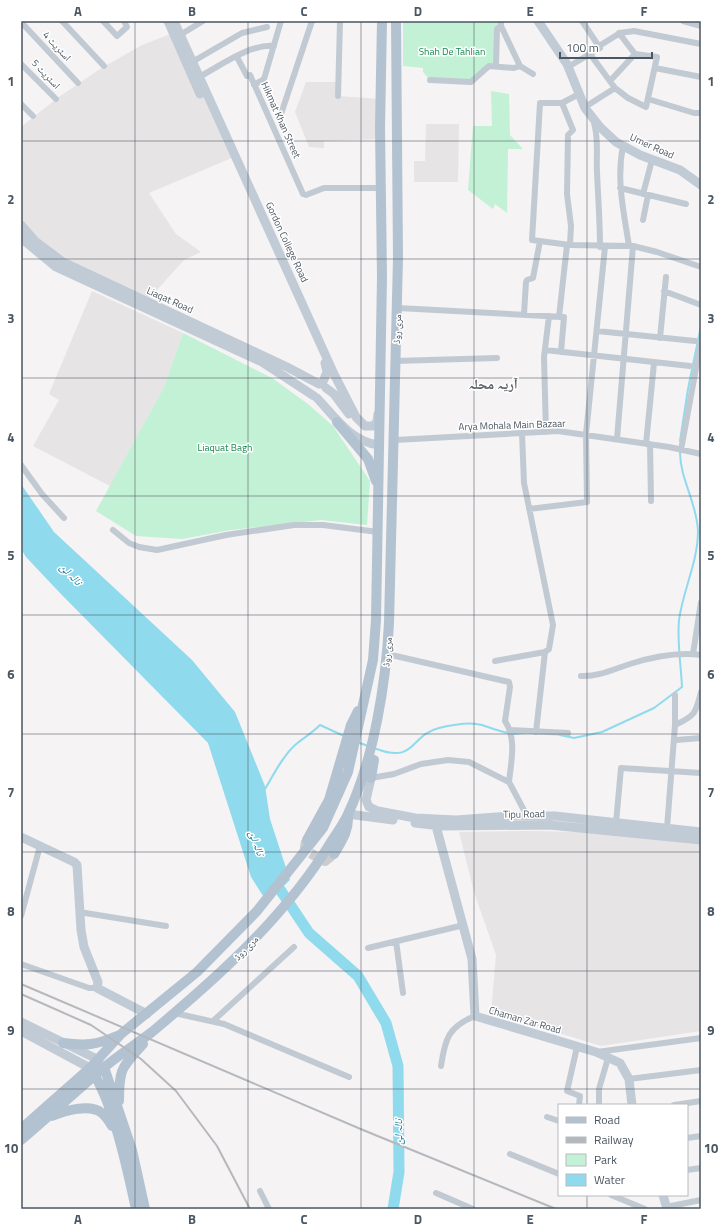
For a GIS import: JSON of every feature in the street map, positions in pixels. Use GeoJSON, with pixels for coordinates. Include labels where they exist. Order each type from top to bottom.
{"type":"FeatureCollection","features":[{"type":"Feature","properties":{"kind":"main road","name":"مری روڈ"},"geometry":{"type":"LineString","coordinates":[[102,1064],[122,1034],[197,972],[257,910],[323,828],[348,772],[349,749],[355,725],[366,697],[374,654],[379,494],[382,250],[380,127],[382,21]]}},
{"type":"Feature","properties":{"kind":"main road","name":"مری روڈ"},"geometry":{"type":"LineString","coordinates":[[21,1129],[102,1064],[162,1023],[211,983],[268,924],[308,878],[348,814],[371,758],[387,654],[395,440],[395,361],[398,308],[396,21]]}},
{"type":"Feature","properties":{"kind":"main road"},"geometry":{"type":"LineString","coordinates":[[380,127],[397,127]]}},
{"type":"Feature","properties":{"kind":"main road"},"geometry":{"type":"LineString","coordinates":[[337,422],[368,459],[372,467],[379,494]]}},
{"type":"Feature","properties":{"kind":"main road"},"geometry":{"type":"LineString","coordinates":[[307,840],[329,800],[349,749]]}},
{"type":"Feature","properties":{"kind":"main road"},"geometry":{"type":"LineString","coordinates":[[370,778],[371,758]]}},
{"type":"Feature","properties":{"kind":"main road"},"geometry":{"type":"LineString","coordinates":[[334,854],[346,832],[348,825],[348,814]]}},
{"type":"Feature","properties":{"kind":"main road"},"geometry":{"type":"LineString","coordinates":[[232,936],[246,947]]}},
{"type":"Feature","properties":{"kind":"main road"},"geometry":{"type":"LineString","coordinates":[[120,1112],[119,1080],[122,1068],[162,1023]]}},
{"type":"Feature","properties":{"kind":"main road"},"geometry":{"type":"LineString","coordinates":[[63,1043],[90,1046],[99,1044],[122,1034]]}},
{"type":"Feature","properties":{"kind":"main road"},"geometry":{"type":"LineString","coordinates":[[102,1064],[110,1083],[132,1150],[146,1209]]}},
{"type":"Feature","properties":{"kind":"main road","name":"مری روڈ"},"geometry":{"type":"LineString","coordinates":[[21,1140],[47,1118],[93,1072]]}},
{"type":"Feature","properties":{"kind":"main road"},"geometry":{"type":"LineString","coordinates":[[93,1072],[100,1083],[116,1132],[130,1180],[136,1209]]}},
{"type":"Feature","properties":{"kind":"main road"},"geometry":{"type":"LineString","coordinates":[[47,1118],[71,1111],[96,1110],[104,1115],[116,1132]]}},
{"type":"Feature","properties":{"kind":"street"},"geometry":{"type":"LineString","coordinates":[[62,21],[104,66]]}},
{"type":"Feature","properties":{"kind":"street"},"geometry":{"type":"LineString","coordinates":[[103,21],[117,36],[127,27],[124,21]]}},
{"type":"Feature","properties":{"kind":"street","name":"Gordon College Road"},"geometry":{"type":"LineString","coordinates":[[168,21],[186,64],[325,364],[328,372],[323,386]]}},
{"type":"Feature","properties":{"kind":"street","name":"Gordon College Road"},"geometry":{"type":"LineString","coordinates":[[174,21],[334,374],[356,417],[365,426]]}},
{"type":"Feature","properties":{"kind":"street"},"geometry":{"type":"LineString","coordinates":[[180,35],[203,21]]}},
{"type":"Feature","properties":{"kind":"street"},"geometry":{"type":"LineString","coordinates":[[254,85],[264,79],[281,21]]}},
{"type":"Feature","properties":{"kind":"street"},"geometry":{"type":"LineString","coordinates":[[281,114],[312,21]]}},
{"type":"Feature","properties":{"kind":"street"},"geometry":{"type":"LineString","coordinates":[[338,96],[340,21]]}},
{"type":"Feature","properties":{"kind":"street","name":"Umer Road"},"geometry":{"type":"LineString","coordinates":[[538,21],[568,67],[585,107],[600,127],[623,146],[652,160],[680,170],[701,185]]}},
{"type":"Feature","properties":{"kind":"street"},"geometry":{"type":"LineString","coordinates":[[582,21],[599,46]]}},
{"type":"Feature","properties":{"kind":"street"},"geometry":{"type":"LineString","coordinates":[[683,21],[701,26]]}},
{"type":"Feature","properties":{"kind":"street","name":"اسٹریٹ 4"},"geometry":{"type":"LineString","coordinates":[[21,22],[78,83]]}},
{"type":"Feature","properties":{"kind":"street"},"geometry":{"type":"LineString","coordinates":[[496,65],[497,29],[501,23]]}},
{"type":"Feature","properties":{"kind":"street"},"geometry":{"type":"LineString","coordinates":[[501,23],[520,66],[533,74]]}},
{"type":"Feature","properties":{"kind":"street"},"geometry":{"type":"LineString","coordinates":[[192,62],[242,33],[267,27]]}},
{"type":"Feature","properties":{"kind":"street"},"geometry":{"type":"LineString","coordinates":[[568,67],[600,48],[599,46],[619,34],[634,31],[701,44]]}},
{"type":"Feature","properties":{"kind":"street"},"geometry":{"type":"LineString","coordinates":[[590,54],[614,88],[628,98],[646,107],[657,57],[635,54],[619,34]]}},
{"type":"Feature","properties":{"kind":"street"},"geometry":{"type":"LineString","coordinates":[[199,77],[250,50],[268,45],[274,46]]}},
{"type":"Feature","properties":{"kind":"street"},"geometry":{"type":"LineString","coordinates":[[610,81],[635,54]]}},
{"type":"Feature","properties":{"kind":"street","name":"Hikmat Khan Street"},"geometry":{"type":"LineString","coordinates":[[237,57],[247,76],[250,75],[304,195],[324,188],[380,188]]}},
{"type":"Feature","properties":{"kind":"street","name":"اسٹریٹ 5"},"geometry":{"type":"LineString","coordinates":[[21,64],[56,99]]}},
{"type":"Feature","properties":{"kind":"street"},"geometry":{"type":"LineString","coordinates":[[430,80],[471,82],[489,66],[496,65],[514,68],[520,66]]}},
{"type":"Feature","properties":{"kind":"street"},"geometry":{"type":"LineString","coordinates":[[655,68],[701,77]]}},
{"type":"Feature","properties":{"kind":"street"},"geometry":{"type":"LineString","coordinates":[[585,107],[614,88]]}},
{"type":"Feature","properties":{"kind":"street"},"geometry":{"type":"LineString","coordinates":[[579,94],[562,103],[540,103],[532,240],[568,245],[602,247],[631,246],[657,252],[701,267]]}},
{"type":"Feature","properties":{"kind":"street"},"geometry":{"type":"LineString","coordinates":[[648,99],[694,113],[701,113]]}},
{"type":"Feature","properties":{"kind":"street"},"geometry":{"type":"LineString","coordinates":[[559,317],[561,317],[568,245],[572,226],[567,190],[568,135],[573,130],[562,103]]}},
{"type":"Feature","properties":{"kind":"street"},"geometry":{"type":"LineString","coordinates":[[21,104],[33,116]]}},
{"type":"Feature","properties":{"kind":"street"},"geometry":{"type":"LineString","coordinates":[[529,509],[587,502],[586,434],[595,356],[602,247],[597,172],[598,136],[593,118]]}},
{"type":"Feature","properties":{"kind":"street"},"geometry":{"type":"LineString","coordinates":[[617,439],[631,246],[620,188],[620,162],[623,146]]}},
{"type":"Feature","properties":{"kind":"street"},"geometry":{"type":"LineString","coordinates":[[642,220],[645,194],[652,160]]}},
{"type":"Feature","properties":{"kind":"street"},"geometry":{"type":"LineString","coordinates":[[620,188],[686,204]]}},
{"type":"Feature","properties":{"kind":"street","name":"Liaqat Road"},"geometry":{"type":"LineString","coordinates":[[21,225],[35,241],[63,262],[287,367],[323,386],[334,394],[350,415],[365,426]]}},
{"type":"Feature","properties":{"kind":"street","name":"Liaqat Road"},"geometry":{"type":"LineString","coordinates":[[21,238],[56,267],[262,362],[315,397],[337,422],[355,436],[379,445]]}},
{"type":"Feature","properties":{"kind":"street"},"geometry":{"type":"LineString","coordinates":[[524,314],[526,280],[533,278],[540,241]]}},
{"type":"Feature","properties":{"kind":"street"},"geometry":{"type":"LineString","coordinates":[[660,338],[666,277]]}},
{"type":"Feature","properties":{"kind":"street"},"geometry":{"type":"LineString","coordinates":[[664,291],[701,306]]}},
{"type":"Feature","properties":{"kind":"street"},"geometry":{"type":"LineString","coordinates":[[398,308],[524,314],[564,318],[561,352]]}},
{"type":"Feature","properties":{"kind":"street"},"geometry":{"type":"LineString","coordinates":[[546,432],[545,350],[548,316]]}},
{"type":"Feature","properties":{"kind":"street"},"geometry":{"type":"LineString","coordinates":[[597,330],[698,341],[698,372],[681,450]]}},
{"type":"Feature","properties":{"kind":"street"},"geometry":{"type":"LineString","coordinates":[[545,350],[690,366]]}},
{"type":"Feature","properties":{"kind":"street"},"geometry":{"type":"LineString","coordinates":[[395,361],[497,358]]}},
{"type":"Feature","properties":{"kind":"street"},"geometry":{"type":"LineString","coordinates":[[651,501],[648,444],[654,363]]}},
{"type":"Feature","properties":{"kind":"street"},"geometry":{"type":"LineString","coordinates":[[315,397],[323,397],[326,395],[323,386],[332,383],[334,374]]}},
{"type":"Feature","properties":{"kind":"street"},"geometry":{"type":"LineString","coordinates":[[365,426],[373,426],[377,422],[380,388]]}},
{"type":"Feature","properties":{"kind":"street","name":"Arya Mohala Main Bazaar"},"geometry":{"type":"LineString","coordinates":[[395,440],[558,431],[669,447],[701,454]]}},
{"type":"Feature","properties":{"kind":"street"},"geometry":{"type":"LineString","coordinates":[[496,661],[545,652],[549,649],[552,626],[524,483],[522,433]]}},
{"type":"Feature","properties":{"kind":"street"},"geometry":{"type":"LineString","coordinates":[[21,465],[42,494],[64,518]]}},
{"type":"Feature","properties":{"kind":"street"},"geometry":{"type":"LineString","coordinates":[[113,530],[139,548],[157,550],[226,535],[294,525],[323,524],[378,532]]}},
{"type":"Feature","properties":{"kind":"street"},"geometry":{"type":"LineString","coordinates":[[693,654],[701,602]]}},
{"type":"Feature","properties":{"kind":"street"},"geometry":{"type":"LineString","coordinates":[[536,732],[545,652]]}},
{"type":"Feature","properties":{"kind":"street"},"geometry":{"type":"LineString","coordinates":[[581,676],[592,676],[631,663],[675,654],[684,653],[701,655]]}},
{"type":"Feature","properties":{"kind":"street"},"geometry":{"type":"LineString","coordinates":[[387,654],[509,682],[510,687],[505,721],[511,730],[512,742],[509,782],[527,816]]}},
{"type":"Feature","properties":{"kind":"street"},"geometry":{"type":"LineString","coordinates":[[675,725],[691,717],[698,705],[701,692]]}},
{"type":"Feature","properties":{"kind":"street"},"geometry":{"type":"LineString","coordinates":[[667,828],[676,740],[675,695]]}},
{"type":"Feature","properties":{"kind":"street"},"geometry":{"type":"LineString","coordinates":[[511,730],[568,733]]}},
{"type":"Feature","properties":{"kind":"street"},"geometry":{"type":"LineString","coordinates":[[676,740],[701,738]]}},
{"type":"Feature","properties":{"kind":"street"},"geometry":{"type":"LineString","coordinates":[[509,782],[469,762],[448,760],[422,764],[394,774],[370,778],[366,800],[369,807],[378,811],[415,818],[456,820],[555,816],[701,832]]}},
{"type":"Feature","properties":{"kind":"street"},"geometry":{"type":"LineString","coordinates":[[616,822],[621,768],[701,773]]}},
{"type":"Feature","properties":{"kind":"street","name":"Tipu Road"},"geometry":{"type":"LineString","coordinates":[[348,814],[436,826],[550,825],[701,840]]}},
{"type":"Feature","properties":{"kind":"street","name":"Chaman Zar Road"},"geometry":{"type":"LineString","coordinates":[[436,826],[464,925],[472,960],[475,1016],[596,1052],[620,1064],[629,1079],[632,1104]]}},
{"type":"Feature","properties":{"kind":"street"},"geometry":{"type":"LineString","coordinates":[[21,837],[74,862],[77,865],[80,884],[79,912],[84,947],[98,982],[97,988]]}},
{"type":"Feature","properties":{"kind":"street"},"geometry":{"type":"LineString","coordinates":[[21,912],[40,846]]}},
{"type":"Feature","properties":{"kind":"street"},"geometry":{"type":"LineString","coordinates":[[79,912],[166,926]]}},
{"type":"Feature","properties":{"kind":"street"},"geometry":{"type":"LineString","coordinates":[[368,948],[464,925]]}},
{"type":"Feature","properties":{"kind":"street"},"geometry":{"type":"LineString","coordinates":[[396,941],[401,968],[403,993]]}},
{"type":"Feature","properties":{"kind":"street"},"geometry":{"type":"LineString","coordinates":[[213,1021],[294,947]]}},
{"type":"Feature","properties":{"kind":"street"},"geometry":{"type":"LineString","coordinates":[[21,964],[89,988],[97,988],[147,1014]]}},
{"type":"Feature","properties":{"kind":"street"},"geometry":{"type":"LineString","coordinates":[[174,1013],[213,1021],[349,1077]]}},
{"type":"Feature","properties":{"kind":"street"},"geometry":{"type":"LineString","coordinates":[[441,1066],[446,1039],[457,1026],[475,1016]]}},
{"type":"Feature","properties":{"kind":"street"},"geometry":{"type":"LineString","coordinates":[[21,1022],[102,1064]]}},
{"type":"Feature","properties":{"kind":"street"},"geometry":{"type":"LineString","coordinates":[[21,1031],[93,1072]]}},
{"type":"Feature","properties":{"kind":"street"},"geometry":{"type":"LineString","coordinates":[[596,1052],[701,1038]]}},
{"type":"Feature","properties":{"kind":"street"},"geometry":{"type":"LineString","coordinates":[[577,1047],[566,1091],[580,1096],[579,1104]]}},
{"type":"Feature","properties":{"kind":"street"},"geometry":{"type":"LineString","coordinates":[[599,1104],[599,1089],[608,1058]]}},
{"type":"Feature","properties":{"kind":"street"},"geometry":{"type":"LineString","coordinates":[[629,1079],[701,1070]]}},
{"type":"Feature","properties":{"kind":"street"},"geometry":{"type":"LineString","coordinates":[[683,1104],[701,1102]]}},
{"type":"Feature","properties":{"kind":"street"},"geometry":{"type":"LineString","coordinates":[[547,1117],[558,1122]]}},
{"type":"Feature","properties":{"kind":"street"},"geometry":{"type":"LineString","coordinates":[[688,1138],[701,1136]]}},
{"type":"Feature","properties":{"kind":"street"},"geometry":{"type":"LineString","coordinates":[[510,1154],[558,1174]]}},
{"type":"Feature","properties":{"kind":"street"},"geometry":{"type":"LineString","coordinates":[[688,1170],[701,1168]]}},
{"type":"Feature","properties":{"kind":"street"},"geometry":{"type":"LineString","coordinates":[[260,1191],[269,1209]]}},
{"type":"Feature","properties":{"kind":"street"},"geometry":{"type":"LineString","coordinates":[[436,1193],[472,1209]]}},
{"type":"Feature","properties":{"kind":"street"},"geometry":{"type":"LineString","coordinates":[[613,1196],[645,1209]]}},
{"type":"Feature","properties":{"kind":"street"},"geometry":{"type":"LineString","coordinates":[[663,1196],[667,1208],[701,1202]]}},
{"type":"Feature","properties":{"kind":"shaded area"},"geometry":{"type":"Polygon","coordinates":[[[176,32],[234,157],[149,193],[176,234],[201,252],[184,260],[146,302],[63,262],[21,225],[21,127],[56,99],[100,69],[142,45],[176,32]]]}},
{"type":"Feature","properties":{"kind":"shaded area"},"geometry":{"type":"Polygon","coordinates":[[[306,82],[338,82],[338,96],[380,99],[379,139],[324,141],[324,148],[309,147],[295,112],[306,82]]]}},
{"type":"Feature","properties":{"kind":"shaded area"},"geometry":{"type":"Polygon","coordinates":[[[426,124],[459,124],[458,182],[414,182],[414,161],[425,161],[426,124]]]}},
{"type":"Feature","properties":{"kind":"shaded area"},"geometry":{"type":"Polygon","coordinates":[[[92,291],[183,333],[164,387],[110,486],[33,446],[59,400],[49,394],[92,291]]]}},
{"type":"Feature","properties":{"kind":"shaded area"},"geometry":{"type":"Polygon","coordinates":[[[459,832],[583,832],[701,844],[701,1031],[601,1046],[491,1012],[496,955],[474,892],[459,832]]]}},
{"type":"Feature","properties":{"kind":"green space","name":"Shah De Tahlian"},"geometry":{"type":"Polygon","coordinates":[[[403,21],[501,21],[497,29],[496,65],[489,66],[471,82],[430,80],[423,72],[423,68],[403,66],[403,21]]]}},
{"type":"Feature","properties":{"kind":"green space"},"geometry":{"type":"Polygon","coordinates":[[[491,91],[509,94],[510,135],[523,149],[508,149],[507,213],[495,204],[493,209],[468,190],[473,126],[492,126],[491,91]]]}},
{"type":"Feature","properties":{"kind":"green space","name":"Liaquat Bagh"},"geometry":{"type":"Polygon","coordinates":[[[183,333],[272,378],[308,404],[333,426],[370,481],[367,525],[321,520],[231,530],[182,539],[136,536],[96,511],[164,387],[183,333]]]}},
{"type":"Feature","properties":{"kind":"water"},"geometry":{"type":"Polygon","coordinates":[[[21,484],[54,532],[192,660],[235,712],[265,786],[270,819],[290,880],[267,902],[251,877],[208,743],[59,592],[26,557],[21,549],[21,484]]]}},
{"type":"Feature","properties":{"kind":"waterway"},"geometry":{"type":"LineString","coordinates":[[680,441],[688,389],[701,326]]}},
{"type":"Feature","properties":{"kind":"waterway"},"geometry":{"type":"LineString","coordinates":[[560,735],[574,738],[602,732],[654,708],[682,687],[679,620],[696,554],[698,531],[695,511],[683,472],[680,452]]}},
{"type":"Feature","properties":{"kind":"waterway"},"geometry":{"type":"LineString","coordinates":[[374,748],[398,753],[406,751],[422,736],[429,732],[439,728],[460,724],[477,724],[508,733]]}},
{"type":"Feature","properties":{"kind":"waterway"},"geometry":{"type":"LineString","coordinates":[[265,789],[278,766],[290,750],[320,725],[344,736]]}},
{"type":"Feature","properties":{"kind":"waterway"},"geometry":{"type":"LineString","coordinates":[[512,734],[524,733]]}},
{"type":"Feature","properties":{"kind":"waterway"},"geometry":{"type":"LineString","coordinates":[[357,742],[368,746]]}},
{"type":"Feature","properties":{"kind":"waterway","name":"نالہ لئ"},"geometry":{"type":"LineString","coordinates":[[273,879],[309,933],[358,976],[386,1023],[398,1066],[399,1172],[393,1209]]}},
{"type":"Feature","properties":{"kind":"tunnel"},"geometry":{"type":"LineString","coordinates":[[306,841],[305,848],[308,852],[325,861],[334,854]]}},
{"type":"Feature","properties":{"kind":"railway"},"geometry":{"type":"LineString","coordinates":[[21,984],[363,1130],[556,1209]]}},
{"type":"Feature","properties":{"kind":"railway"},"geometry":{"type":"LineString","coordinates":[[21,994],[91,1025],[141,1059],[176,1091],[217,1146],[250,1209]]}},
{"type":"Feature","properties":{"kind":"district","name":"آریہ محلہ"},"geometry":{"type":"Point","coordinates":[493,383]}}]}
